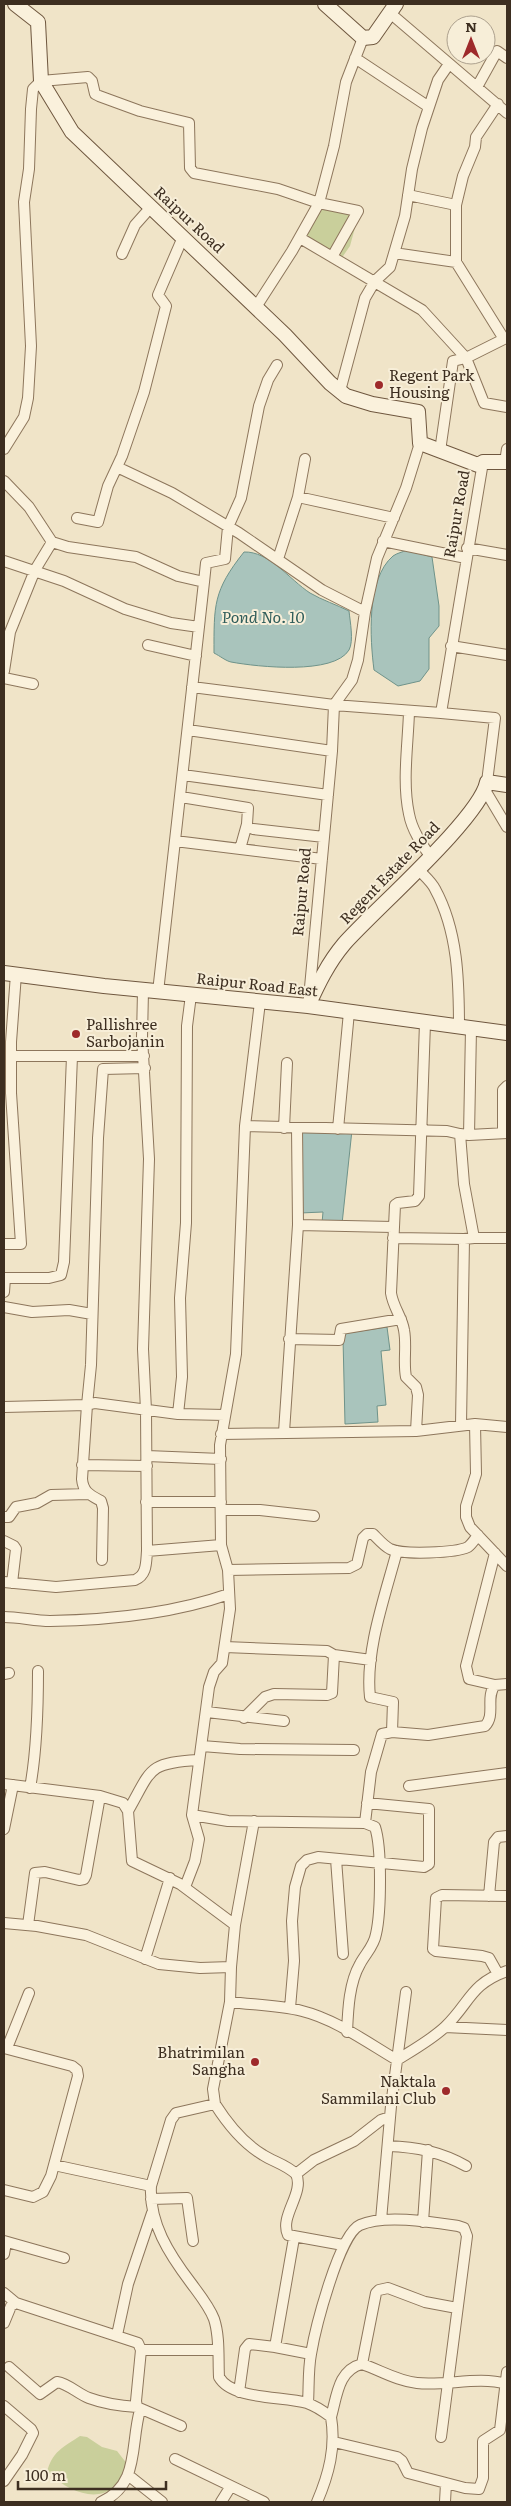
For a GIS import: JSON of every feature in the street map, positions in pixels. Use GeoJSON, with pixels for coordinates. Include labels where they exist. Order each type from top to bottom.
{"type":"FeatureCollection","features":[{"type":"Feature","properties":{"kind":"street","name":"Raipur Road"},"geometry":{"type":"LineString","coordinates":[[15,4],[38,22],[41,81],[72,132],[285,334],[324,378],[346,396],[372,404],[418,412],[420,443],[478,465],[483,462]]}},
{"type":"Feature","properties":{"kind":"street"},"geometry":{"type":"LineString","coordinates":[[325,4],[363,38],[373,37],[393,8],[446,61]]}},
{"type":"Feature","properties":{"kind":"street"},"geometry":{"type":"LineString","coordinates":[[256,307],[300,238],[319,203],[334,146],[346,82],[363,38]]}},
{"type":"Feature","properties":{"kind":"street"},"geometry":{"type":"LineString","coordinates":[[477,87],[497,51],[507,58]]}},
{"type":"Feature","properties":{"kind":"street"},"geometry":{"type":"LineString","coordinates":[[355,58],[429,106]]}},
{"type":"Feature","properties":{"kind":"street"},"geometry":{"type":"LineString","coordinates":[[340,391],[366,298],[375,282],[390,267],[408,195],[412,169],[429,106],[438,80],[448,65]]}},
{"type":"Feature","properties":{"kind":"street"},"geometry":{"type":"LineString","coordinates":[[450,65],[507,113]]}},
{"type":"Feature","properties":{"kind":"street"},"geometry":{"type":"LineString","coordinates":[[4,449],[24,417],[28,398],[30,338],[24,202],[29,169],[33,89],[41,81],[88,77],[92,81],[95,94],[99,96],[140,111],[189,123],[190,168],[194,173],[278,189],[319,203],[358,211],[332,256]]}},
{"type":"Feature","properties":{"kind":"street"},"geometry":{"type":"LineString","coordinates":[[440,452],[453,361],[466,358],[504,339],[456,262],[456,205],[476,137],[498,104]]}},
{"type":"Feature","properties":{"kind":"street"},"geometry":{"type":"LineString","coordinates":[[408,195],[456,205]]}},
{"type":"Feature","properties":{"kind":"street"},"geometry":{"type":"LineString","coordinates":[[122,254],[135,226],[151,207]]}},
{"type":"Feature","properties":{"kind":"street"},"geometry":{"type":"LineString","coordinates":[[77,518],[98,522],[108,486],[117,467],[144,392],[166,306],[158,295],[183,238]]}},
{"type":"Feature","properties":{"kind":"street"},"geometry":{"type":"LineString","coordinates":[[300,238],[422,310],[466,358],[484,403],[507,406]]}},
{"type":"Feature","properties":{"kind":"street"},"geometry":{"type":"LineString","coordinates":[[394,253],[456,262]]}},
{"type":"Feature","properties":{"kind":"street"},"geometry":{"type":"LineString","coordinates":[[158,992],[206,563],[226,559],[228,527],[241,498],[259,406],[268,380],[277,365]]}},
{"type":"Feature","properties":{"kind":"street"},"geometry":{"type":"LineString","coordinates":[[334,705],[352,680],[358,660],[365,612],[377,558],[394,518],[420,443]]}},
{"type":"Feature","properties":{"kind":"street"},"geometry":{"type":"LineString","coordinates":[[483,462],[507,458]]}},
{"type":"Feature","properties":{"kind":"street"},"geometry":{"type":"LineString","coordinates":[[278,559],[298,497],[305,459]]}},
{"type":"Feature","properties":{"kind":"street","name":"Raipur Road"},"geometry":{"type":"LineString","coordinates":[[442,713],[451,646],[483,462]]}},
{"type":"Feature","properties":{"kind":"street"},"geometry":{"type":"LineString","coordinates":[[117,467],[172,493],[278,559],[322,590],[365,612]]}},
{"type":"Feature","properties":{"kind":"street"},"geometry":{"type":"LineString","coordinates":[[4,481],[29,506],[52,542],[68,547],[136,557],[178,576],[204,582]]}},
{"type":"Feature","properties":{"kind":"street"},"geometry":{"type":"LineString","coordinates":[[298,497],[394,518]]}},
{"type":"Feature","properties":{"kind":"street"},"geometry":{"type":"LineString","coordinates":[[383,541],[467,553],[507,555]]}},
{"type":"Feature","properties":{"kind":"street"},"geometry":{"type":"LineString","coordinates":[[4,671],[7,631],[35,570],[52,542]]}},
{"type":"Feature","properties":{"kind":"street"},"geometry":{"type":"LineString","coordinates":[[4,561],[35,570],[125,609],[172,623],[199,627]]}},
{"type":"Feature","properties":{"kind":"street"},"geometry":{"type":"LineString","coordinates":[[148,645],[196,656]]}},
{"type":"Feature","properties":{"kind":"street"},"geometry":{"type":"LineString","coordinates":[[451,646],[507,655]]}},
{"type":"Feature","properties":{"kind":"street"},"geometry":{"type":"LineString","coordinates":[[4,678],[33,684]]}},
{"type":"Feature","properties":{"kind":"street"},"geometry":{"type":"LineString","coordinates":[[192,688],[334,705],[495,718],[486,786],[507,827]]}},
{"type":"Feature","properties":{"kind":"street","name":"Raipur Road"},"geometry":{"type":"LineString","coordinates":[[308,1006],[332,751],[334,705]]}},
{"type":"Feature","properties":{"kind":"street"},"geometry":{"type":"LineString","coordinates":[[409,712],[407,778],[409,814],[416,834],[430,856]]}},
{"type":"Feature","properties":{"kind":"street"},"geometry":{"type":"LineString","coordinates":[[188,730],[332,751]]}},
{"type":"Feature","properties":{"kind":"street"},"geometry":{"type":"LineString","coordinates":[[183,775],[328,795]]}},
{"type":"Feature","properties":{"kind":"street"},"geometry":{"type":"LineString","coordinates":[[486,786],[507,785]]}},
{"type":"Feature","properties":{"kind":"street","name":"Regent Estate Road"},"geometry":{"type":"LineString","coordinates":[[308,1006],[325,970],[333,958],[460,824],[486,786]]}},
{"type":"Feature","properties":{"kind":"street"},"geometry":{"type":"LineString","coordinates":[[180,797],[248,808],[247,824],[240,849]]}},
{"type":"Feature","properties":{"kind":"street"},"geometry":{"type":"LineString","coordinates":[[253,829],[324,837]]}},
{"type":"Feature","properties":{"kind":"street"},"geometry":{"type":"LineString","coordinates":[[175,841],[322,859]]}},
{"type":"Feature","properties":{"kind":"street"},"geometry":{"type":"LineString","coordinates":[[418,869],[434,887],[445,912],[459,976],[465,1029],[464,1184],[469,1239],[461,1425]]}},
{"type":"Feature","properties":{"kind":"street"},"geometry":{"type":"LineString","coordinates":[[4,1244],[21,1244],[7,1094],[11,1056],[10,973]]}},
{"type":"Feature","properties":{"kind":"street","name":"Raipur Road East"},"geometry":{"type":"LineString","coordinates":[[10,973],[143,991],[308,1006],[465,1029],[507,1033]]}},
{"type":"Feature","properties":{"kind":"street"},"geometry":{"type":"LineString","coordinates":[[4,1542],[14,1546],[16,1549],[8,1583],[56,1587],[135,1580],[142,1577],[145,1572],[147,1551],[147,1461],[144,1348],[149,1159],[143,991]]}},
{"type":"Feature","properties":{"kind":"street"},"geometry":{"type":"LineString","coordinates":[[178,1414],[182,1376],[180,1298],[186,1223],[187,1026],[191,995]]}},
{"type":"Feature","properties":{"kind":"street"},"geometry":{"type":"LineString","coordinates":[[185,1887],[195,1861],[199,1839],[192,1816],[209,1687],[214,1672],[222,1663],[230,1610],[228,1570],[221,1545],[221,1434],[236,1354],[244,1126],[260,1002]]}},
{"type":"Feature","properties":{"kind":"street"},"geometry":{"type":"LineString","coordinates":[[338,1129],[349,1012]]}},
{"type":"Feature","properties":{"kind":"street"},"geometry":{"type":"LineString","coordinates":[[416,1431],[418,1395],[416,1388],[406,1377],[405,1333],[401,1319],[393,1305],[391,1294],[395,1205],[415,1201],[419,1196],[425,1023]]}},
{"type":"Feature","properties":{"kind":"street"},"geometry":{"type":"LineString","coordinates":[[11,1056],[144,1056]]}},
{"type":"Feature","properties":{"kind":"street"},"geometry":{"type":"LineString","coordinates":[[4,1292],[4,1278],[50,1278],[61,1275],[64,1262],[72,1056]]}},
{"type":"Feature","properties":{"kind":"street"},"geometry":{"type":"LineString","coordinates":[[284,1128],[287,1063]]}},
{"type":"Feature","properties":{"kind":"street"},"geometry":{"type":"LineString","coordinates":[[102,1560],[103,1508],[101,1501],[88,1494],[83,1488],[82,1466],[91,1365],[98,1138],[103,1069],[145,1068]]}},
{"type":"Feature","properties":{"kind":"street"},"geometry":{"type":"LineString","coordinates":[[244,1126],[421,1130],[465,1134],[505,1133],[503,1090],[507,1086]]}},
{"type":"Feature","properties":{"kind":"street"},"geometry":{"type":"LineString","coordinates":[[284,1432],[298,1225],[297,1128]]}},
{"type":"Feature","properties":{"kind":"street"},"geometry":{"type":"LineString","coordinates":[[298,1225],[469,1239],[507,1238]]}},
{"type":"Feature","properties":{"kind":"street"},"geometry":{"type":"LineString","coordinates":[[4,1307],[32,1312],[69,1310],[92,1314]]}},
{"type":"Feature","properties":{"kind":"street"},"geometry":{"type":"LineString","coordinates":[[289,1339],[339,1340],[341,1329],[401,1319]]}},
{"type":"Feature","properties":{"kind":"street"},"geometry":{"type":"LineString","coordinates":[[4,1408],[87,1405],[95,1403],[178,1414],[225,1415]]}},
{"type":"Feature","properties":{"kind":"street"},"geometry":{"type":"LineString","coordinates":[[221,1434],[416,1431],[475,1424],[507,1427]]}},
{"type":"Feature","properties":{"kind":"street"},"geometry":{"type":"LineString","coordinates":[[475,1424],[476,1474],[466,1511],[470,1527],[507,1566]]}},
{"type":"Feature","properties":{"kind":"street"},"geometry":{"type":"LineString","coordinates":[[82,1466],[147,1461],[221,1459]]}},
{"type":"Feature","properties":{"kind":"street"},"geometry":{"type":"LineString","coordinates":[[4,1517],[9,1517],[16,1507],[37,1503],[51,1495],[88,1494]]}},
{"type":"Feature","properties":{"kind":"street"},"geometry":{"type":"LineString","coordinates":[[146,1502],[221,1506],[314,1516]]}},
{"type":"Feature","properties":{"kind":"street"},"geometry":{"type":"LineString","coordinates":[[228,1570],[349,1568],[358,1564],[363,1538],[367,1534],[373,1534],[389,1549],[397,1551],[460,1550],[470,1546],[478,1534]]}},
{"type":"Feature","properties":{"kind":"street"},"geometry":{"type":"LineString","coordinates":[[147,1551],[221,1545]]}},
{"type":"Feature","properties":{"kind":"street"},"geometry":{"type":"LineString","coordinates":[[392,1732],[393,1702],[370,1697],[368,1681],[371,1660],[397,1551]]}},
{"type":"Feature","properties":{"kind":"street"},"geometry":{"type":"LineString","coordinates":[[495,1553],[466,1666],[469,1678],[495,1685],[507,1684]]}},
{"type":"Feature","properties":{"kind":"street"},"geometry":{"type":"LineString","coordinates":[[4,1617],[48,1621],[118,1618],[198,1605],[229,1594]]}},
{"type":"Feature","properties":{"kind":"street"},"geometry":{"type":"LineString","coordinates":[[225,1647],[327,1651],[334,1655],[371,1660]]}},
{"type":"Feature","properties":{"kind":"street"},"geometry":{"type":"LineString","coordinates":[[244,1718],[258,1702],[270,1696],[327,1695],[332,1693],[334,1655]]}},
{"type":"Feature","properties":{"kind":"street"},"geometry":{"type":"LineString","coordinates":[[30,1788],[34,1767],[38,1671]]}},
{"type":"Feature","properties":{"kind":"street"},"geometry":{"type":"LineString","coordinates":[[365,1823],[371,1772],[382,1734],[392,1732],[428,1735],[485,1726],[490,1716],[491,1689],[495,1685]]}},
{"type":"Feature","properties":{"kind":"street"},"geometry":{"type":"LineString","coordinates":[[207,1712],[244,1718],[284,1721]]}},
{"type":"Feature","properties":{"kind":"street"},"geometry":{"type":"LineString","coordinates":[[202,1746],[354,1750]]}},
{"type":"Feature","properties":{"kind":"street"},"geometry":{"type":"LineString","coordinates":[[128,1811],[150,1772],[161,1764],[198,1760]]}},
{"type":"Feature","properties":{"kind":"street"},"geometry":{"type":"LineString","coordinates":[[409,1786],[507,1773]]}},
{"type":"Feature","properties":{"kind":"street"},"geometry":{"type":"LineString","coordinates":[[4,1829],[8,1785],[100,1796],[122,1803],[128,1811],[132,1861],[185,1887],[235,1925]]}},
{"type":"Feature","properties":{"kind":"street"},"geometry":{"type":"LineString","coordinates":[[28,1925],[35,1873],[45,1872],[79,1880],[84,1879],[100,1796]]}},
{"type":"Feature","properties":{"kind":"street"},"geometry":{"type":"LineString","coordinates":[[290,2008],[294,1961],[292,1904],[301,1866],[307,1860],[318,1858],[427,1866],[429,1860],[430,1812],[426,1808],[367,1803]]}},
{"type":"Feature","properties":{"kind":"street"},"geometry":{"type":"LineString","coordinates":[[192,1816],[254,1821],[365,1823],[375,1827],[378,1836],[379,1862],[376,1934],[371,1950],[359,1964],[353,1982],[348,2008],[347,2032]]}},
{"type":"Feature","properties":{"kind":"street"},"geometry":{"type":"LineString","coordinates":[[254,1821],[235,1925],[230,2002],[213,2089],[215,2104],[246,2143],[264,2156],[285,2164],[296,2174],[298,2186],[286,2230],[288,2235],[294,2238],[343,2245]]}},
{"type":"Feature","properties":{"kind":"street"},"geometry":{"type":"LineString","coordinates":[[489,1896],[494,1842],[498,1837],[507,1836]]}},
{"type":"Feature","properties":{"kind":"street"},"geometry":{"type":"LineString","coordinates":[[336,1859],[343,1954]]}},
{"type":"Feature","properties":{"kind":"street"},"geometry":{"type":"LineString","coordinates":[[145,1959],[170,1878]]}},
{"type":"Feature","properties":{"kind":"street"},"geometry":{"type":"LineString","coordinates":[[397,2060],[445,2026],[476,1988],[502,1973],[489,1958],[433,1949],[436,1898],[442,1895],[507,1896]]}},
{"type":"Feature","properties":{"kind":"street"},"geometry":{"type":"LineString","coordinates":[[4,1923],[86,1935],[145,1959],[180,1966],[218,1969],[231,1967]]}},
{"type":"Feature","properties":{"kind":"street"},"geometry":{"type":"LineString","coordinates":[[381,2220],[390,2117],[406,1992]]}},
{"type":"Feature","properties":{"kind":"street"},"geometry":{"type":"LineString","coordinates":[[4,2190],[24,2196],[39,2195],[43,2192],[54,2165],[78,2076],[77,2070],[72,2066],[6,2048],[29,1993]]}},
{"type":"Feature","properties":{"kind":"street"},"geometry":{"type":"LineString","coordinates":[[230,2002],[304,2011],[397,2060]]}},
{"type":"Feature","properties":{"kind":"street"},"geometry":{"type":"LineString","coordinates":[[445,2026],[507,2030]]}},
{"type":"Feature","properties":{"kind":"street"},"geometry":{"type":"LineString","coordinates":[[215,2104],[176,2113],[172,2120],[152,2186],[150,2199],[157,2227],[175,2261],[205,2302],[214,2319],[219,2376],[224,2385],[239,2392],[308,2403],[331,2417]]}},
{"type":"Feature","properties":{"kind":"street"},"geometry":{"type":"LineString","coordinates":[[296,2174],[314,2160],[354,2141],[381,2120],[390,2117]]}},
{"type":"Feature","properties":{"kind":"street"},"geometry":{"type":"LineString","coordinates":[[388,2146],[428,2150],[452,2158],[466,2166]]}},
{"type":"Feature","properties":{"kind":"street"},"geometry":{"type":"LineString","coordinates":[[423,2222],[428,2150]]}},
{"type":"Feature","properties":{"kind":"street"},"geometry":{"type":"LineString","coordinates":[[54,2165],[152,2186]]}},
{"type":"Feature","properties":{"kind":"street"},"geometry":{"type":"LineString","coordinates":[[150,2199],[187,2198],[193,2241]]}},
{"type":"Feature","properties":{"kind":"street"},"geometry":{"type":"LineString","coordinates":[[117,2335],[128,2284],[152,2213]]}},
{"type":"Feature","properties":{"kind":"street"},"geometry":{"type":"LineString","coordinates":[[308,2403],[311,2354],[331,2279],[350,2231],[359,2225],[381,2220],[423,2222],[464,2228],[467,2236],[441,2437]]}},
{"type":"Feature","properties":{"kind":"street"},"geometry":{"type":"LineString","coordinates":[[275,2347],[294,2238]]}},
{"type":"Feature","properties":{"kind":"street"},"geometry":{"type":"LineString","coordinates":[[4,2254],[5,2242],[64,2258]]}},
{"type":"Feature","properties":{"kind":"street"},"geometry":{"type":"LineString","coordinates":[[362,2364],[376,2293],[379,2290],[388,2288],[425,2302],[457,2308]]}},
{"type":"Feature","properties":{"kind":"street"},"geometry":{"type":"LineString","coordinates":[[4,2294],[16,2303],[138,2343],[141,2350],[136,2401],[138,2408],[128,2475],[125,2485],[114,2496],[101,2502]]}},
{"type":"Feature","properties":{"kind":"street"},"geometry":{"type":"LineString","coordinates":[[4,2323],[11,2306],[16,2303]]}},
{"type":"Feature","properties":{"kind":"street"},"geometry":{"type":"LineString","coordinates":[[239,2392],[246,2349],[249,2344],[311,2354]]}},
{"type":"Feature","properties":{"kind":"street"},"geometry":{"type":"LineString","coordinates":[[141,2350],[217,2350]]}},
{"type":"Feature","properties":{"kind":"street"},"geometry":{"type":"LineString","coordinates":[[317,2502],[330,2464],[334,2442],[331,2417],[342,2377],[348,2369],[362,2364],[377,2372],[410,2382],[491,2380],[506,2384]]}},
{"type":"Feature","properties":{"kind":"street"},"geometry":{"type":"LineString","coordinates":[[9,2367],[40,2394],[57,2382],[63,2383],[91,2399],[138,2408],[181,2426]]}},
{"type":"Feature","properties":{"kind":"street"},"geometry":{"type":"LineString","coordinates":[[334,2442],[396,2457],[402,2461],[408,2473],[473,2490],[479,2489],[482,2484],[483,2441],[500,2430],[507,2372]]}},
{"type":"Feature","properties":{"kind":"street"},"geometry":{"type":"LineString","coordinates":[[4,2406],[31,2429],[33,2433],[22,2455],[4,2481]]}},
{"type":"Feature","properties":{"kind":"street"},"geometry":{"type":"LineString","coordinates":[[175,2459],[264,2502]]}},
{"type":"Feature","properties":{"kind":"street"},"geometry":{"type":"LineString","coordinates":[[128,2475],[162,2502]]}},
{"type":"Feature","properties":{"kind":"street"},"geometry":{"type":"LineString","coordinates":[[445,2502],[446,2483]]}},
{"type":"Feature","properties":{"kind":"street"},"geometry":{"type":"LineString","coordinates":[[221,2502],[231,2486]]}},
{"type":"Feature","properties":{"kind":"green space"},"geometry":{"type":"Polygon","coordinates":[[[322,201],[359,213],[350,246],[341,259],[305,237],[322,201]]]}},
{"type":"Feature","properties":{"kind":"green space"},"geometry":{"type":"Polygon","coordinates":[[[80,2436],[87,2437],[102,2447],[117,2451],[128,2465],[122,2478],[114,2487],[104,2493],[83,2493],[59,2481],[47,2472],[55,2455],[63,2447],[80,2436]]]}},
{"type":"Feature","properties":{"kind":"water"},"geometry":{"type":"Polygon","coordinates":[[[407,550],[432,557],[439,606],[439,626],[429,638],[429,669],[420,681],[398,686],[374,670],[371,642],[372,610],[378,579],[384,566],[393,556],[407,550]]]}},
{"type":"Feature","properties":{"kind":"water","name":"Pond No. 10"},"geometry":{"type":"Polygon","coordinates":[[[244,552],[262,556],[271,561],[310,593],[349,611],[350,646],[349,650],[341,658],[312,666],[276,667],[231,662],[214,653],[214,622],[217,599],[226,577],[244,552]]]}},
{"type":"Feature","properties":{"kind":"water"},"geometry":{"type":"Polygon","coordinates":[[[302,1129],[352,1130],[342,1224],[322,1223],[323,1212],[300,1213],[302,1129]]]}},
{"type":"Feature","properties":{"kind":"water"},"geometry":{"type":"Polygon","coordinates":[[[387,1327],[390,1350],[381,1351],[386,1405],[377,1406],[378,1422],[345,1424],[343,1338],[347,1333],[387,1327]]]}},
{"type":"Feature","properties":{"kind":"place","name":"Regent Park Housing"},"geometry":{"type":"Point","coordinates":[379,385]}},
{"type":"Feature","properties":{"kind":"place","name":"Pallishree Sarbojanin"},"geometry":{"type":"Point","coordinates":[76,1034]}},
{"type":"Feature","properties":{"kind":"place","name":"Bhatrimilan Sangha"},"geometry":{"type":"Point","coordinates":[255,2062]}},
{"type":"Feature","properties":{"kind":"place","name":"Naktala Sammilani Club"},"geometry":{"type":"Point","coordinates":[446,2091]}}]}
